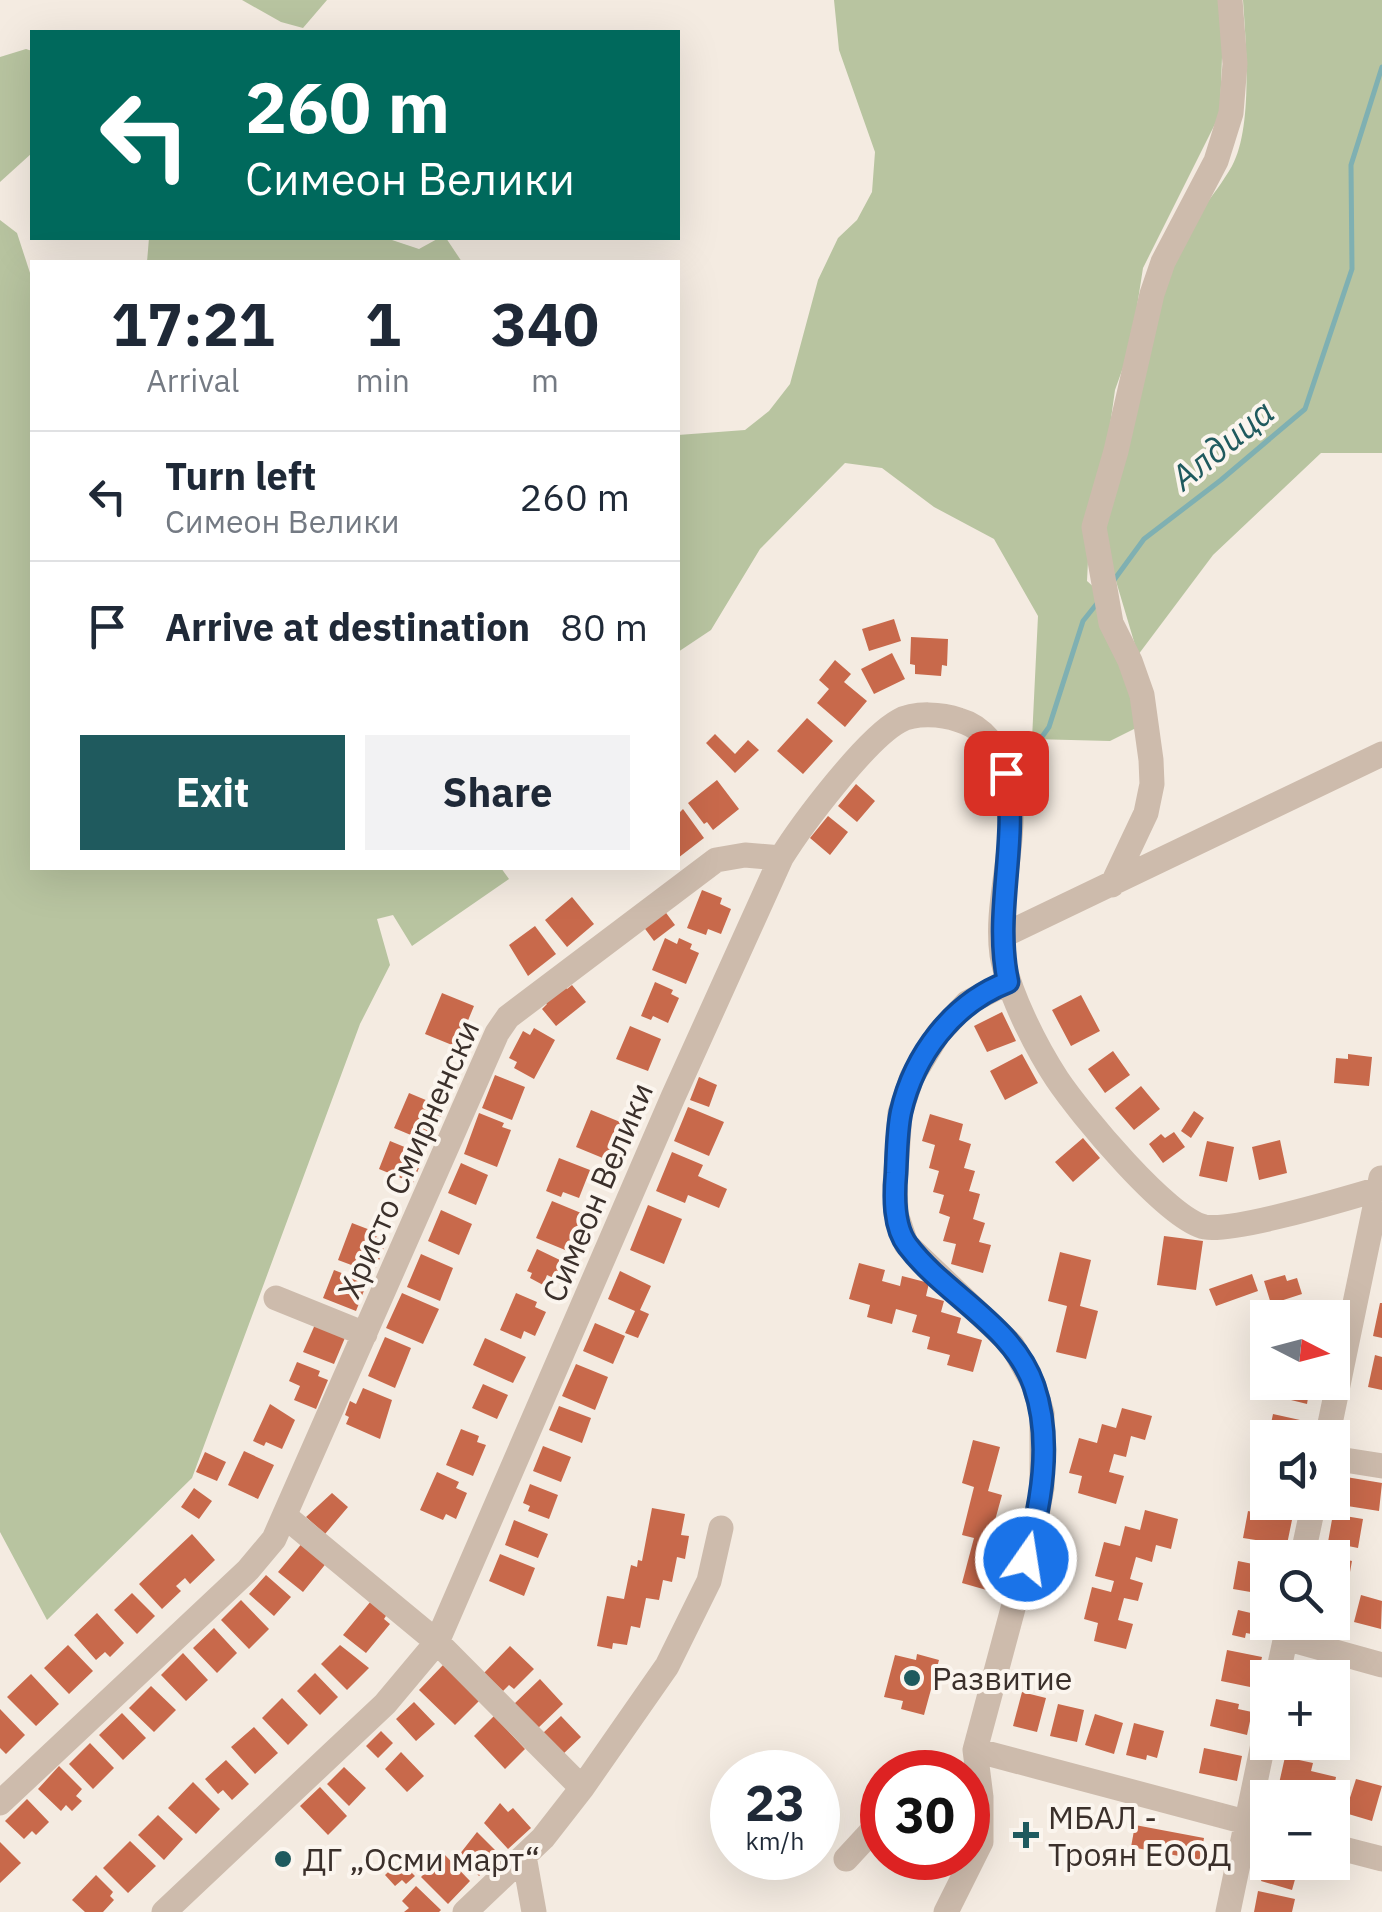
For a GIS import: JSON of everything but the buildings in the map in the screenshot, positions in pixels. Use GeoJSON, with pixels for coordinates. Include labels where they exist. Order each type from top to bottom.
{"type":"FeatureCollection","features":[{"type":"Feature","properties":{"kind":"street"},"geometry":{"type":"LineString","coordinates":[[1112,885],[1146,812],[1152,784],[1151,760],[1142,696],[1112,623],[1094,527],[1152,294],[1164,262],[1216,161],[1231,113],[1235,64],[1230,0]]}},
{"type":"Feature","properties":{"kind":"street","name":"Симеон Велики"},"geometry":{"type":"LineString","coordinates":[[164,1912],[386,1704],[437,1642],[672,1096],[780,858],[799,828],[901,719],[945,716],[966,722],[986,735],[998,754],[1010,794],[1010,848],[1002,936],[1008,982],[1056,1078],[1167,1205],[1192,1223],[1222,1228],[1381,1183]]}},
{"type":"Feature","properties":{"kind":"street"},"geometry":{"type":"LineString","coordinates":[[1002,936],[1382,754]]}},
{"type":"Feature","properties":{"kind":"street","name":"Христо Смирненски"},"geometry":{"type":"LineString","coordinates":[[0,1803],[248,1570],[274,1538],[496,1033],[508,1018],[716,860],[728,855],[780,858]]}},
{"type":"Feature","properties":{"kind":"street"},"geometry":{"type":"LineString","coordinates":[[975,1750],[1034,1530],[1042,1488],[1042,1412],[1034,1383],[1012,1345],[906,1244],[896,1214],[895,1186],[900,1113],[912,1077],[938,1034],[967,1003],[1008,982]]}},
{"type":"Feature","properties":{"kind":"street"},"geometry":{"type":"LineString","coordinates":[[1331,1420],[1381,1183]]}},
{"type":"Feature","properties":{"kind":"street"},"geometry":{"type":"LineString","coordinates":[[276,1298],[365,1334]]}},
{"type":"Feature","properties":{"kind":"street"},"geometry":{"type":"LineString","coordinates":[[1350,1461],[1382,1466]]}},
{"type":"Feature","properties":{"kind":"street"},"geometry":{"type":"LineString","coordinates":[[286,1516],[437,1642],[582,1788]]}},
{"type":"Feature","properties":{"kind":"street"},"geometry":{"type":"LineString","coordinates":[[465,1912],[543,1838],[667,1666],[709,1581],[721,1528]]}},
{"type":"Feature","properties":{"kind":"street"},"geometry":{"type":"LineString","coordinates":[[1313,1640],[1382,1666]]}},
{"type":"Feature","properties":{"kind":"street"},"geometry":{"type":"LineString","coordinates":[[990,1754],[1250,1823]]}},
{"type":"Feature","properties":{"kind":"street"},"geometry":{"type":"LineString","coordinates":[[846,1859],[860,1844]]}},
{"type":"Feature","properties":{"kind":"street"},"geometry":{"type":"LineString","coordinates":[[1228,1912],[1250,1846]]}},
{"type":"Feature","properties":{"kind":"street"},"geometry":{"type":"LineString","coordinates":[[1350,1851],[1382,1860]]}},
{"type":"Feature","properties":{"kind":"street"},"geometry":{"type":"LineString","coordinates":[[524,1856],[534,1912]]}},
{"type":"Feature","properties":{"kind":"street"},"geometry":{"type":"LineString","coordinates":[[946,1912],[962,1880]]}},
{"type":"Feature","properties":{"kind":"green space"},"geometry":{"type":"Polygon","coordinates":[[[242,0],[327,0],[303,28],[281,22],[242,0]]]}},
{"type":"Feature","properties":{"kind":"green space"},"geometry":{"type":"Polygon","coordinates":[[[834,0],[1224,0],[1220,114],[1143,268],[1131,345],[1115,390],[1109,433],[1091,501],[1087,581],[1097,590],[1150,721],[1110,741],[1032,739],[1038,616],[994,539],[934,507],[882,468],[845,463],[760,549],[711,630],[680,651],[680,435],[745,430],[769,411],[790,384],[818,280],[838,238],[857,220],[872,192],[875,152],[839,50],[834,0]]]}},
{"type":"Feature","properties":{"kind":"green space"},"geometry":{"type":"Polygon","coordinates":[[[1243,0],[1382,0],[1382,453],[1321,453],[1213,555],[1138,655],[1105,544],[1104,505],[1168,270],[1181,242],[1239,150],[1246,108],[1243,0]]]}},
{"type":"Feature","properties":{"kind":"green space"},"geometry":{"type":"Polygon","coordinates":[[[30,50],[30,155],[0,182],[0,57],[30,50]]]}},
{"type":"Feature","properties":{"kind":"green space"},"geometry":{"type":"Polygon","coordinates":[[[0,220],[17,233],[30,273],[30,870],[502,870],[509,879],[412,946],[393,915],[377,919],[390,965],[360,1024],[192,1478],[47,1620],[0,1532],[0,220]]]}},
{"type":"Feature","properties":{"kind":"green space"},"geometry":{"type":"Polygon","coordinates":[[[149,240],[392,240],[419,249],[435,240],[447,240],[461,260],[147,260],[149,240]]]}},
{"type":"Feature","properties":{"kind":"waterway","name":"Алдица"},"geometry":{"type":"LineString","coordinates":[[1114,580],[1144,539],[1305,409],[1352,269],[1351,165],[1382,67]]}},
{"type":"Feature","properties":{"kind":"waterway","name":"Алдица"},"geometry":{"type":"LineString","coordinates":[[1022,765],[1049,727],[1083,621],[1099,601]]}},
{"type":"Feature","properties":{"kind":"place","name":"Развитие"},"geometry":{"type":"Point","coordinates":[912,1678]}},
{"type":"Feature","properties":{"kind":"place","name":"МБАЛ - Троян ЕООД"},"geometry":{"type":"Point","coordinates":[1026,1835]}},
{"type":"Feature","properties":{"kind":"place","name":"ДГ „Осми март“"},"geometry":{"type":"Point","coordinates":[283,1859]}},
{"type":"Feature","properties":{"kind":"route"},"geometry":{"type":"LineString","coordinates":[[1006,773],[1011,822],[1002,950],[1008,982],[967,1003],[938,1034],[912,1077],[900,1113],[895,1186],[896,1214],[906,1244],[1012,1345],[1034,1383],[1042,1412],[1042,1488],[1026,1559]]}}]}
